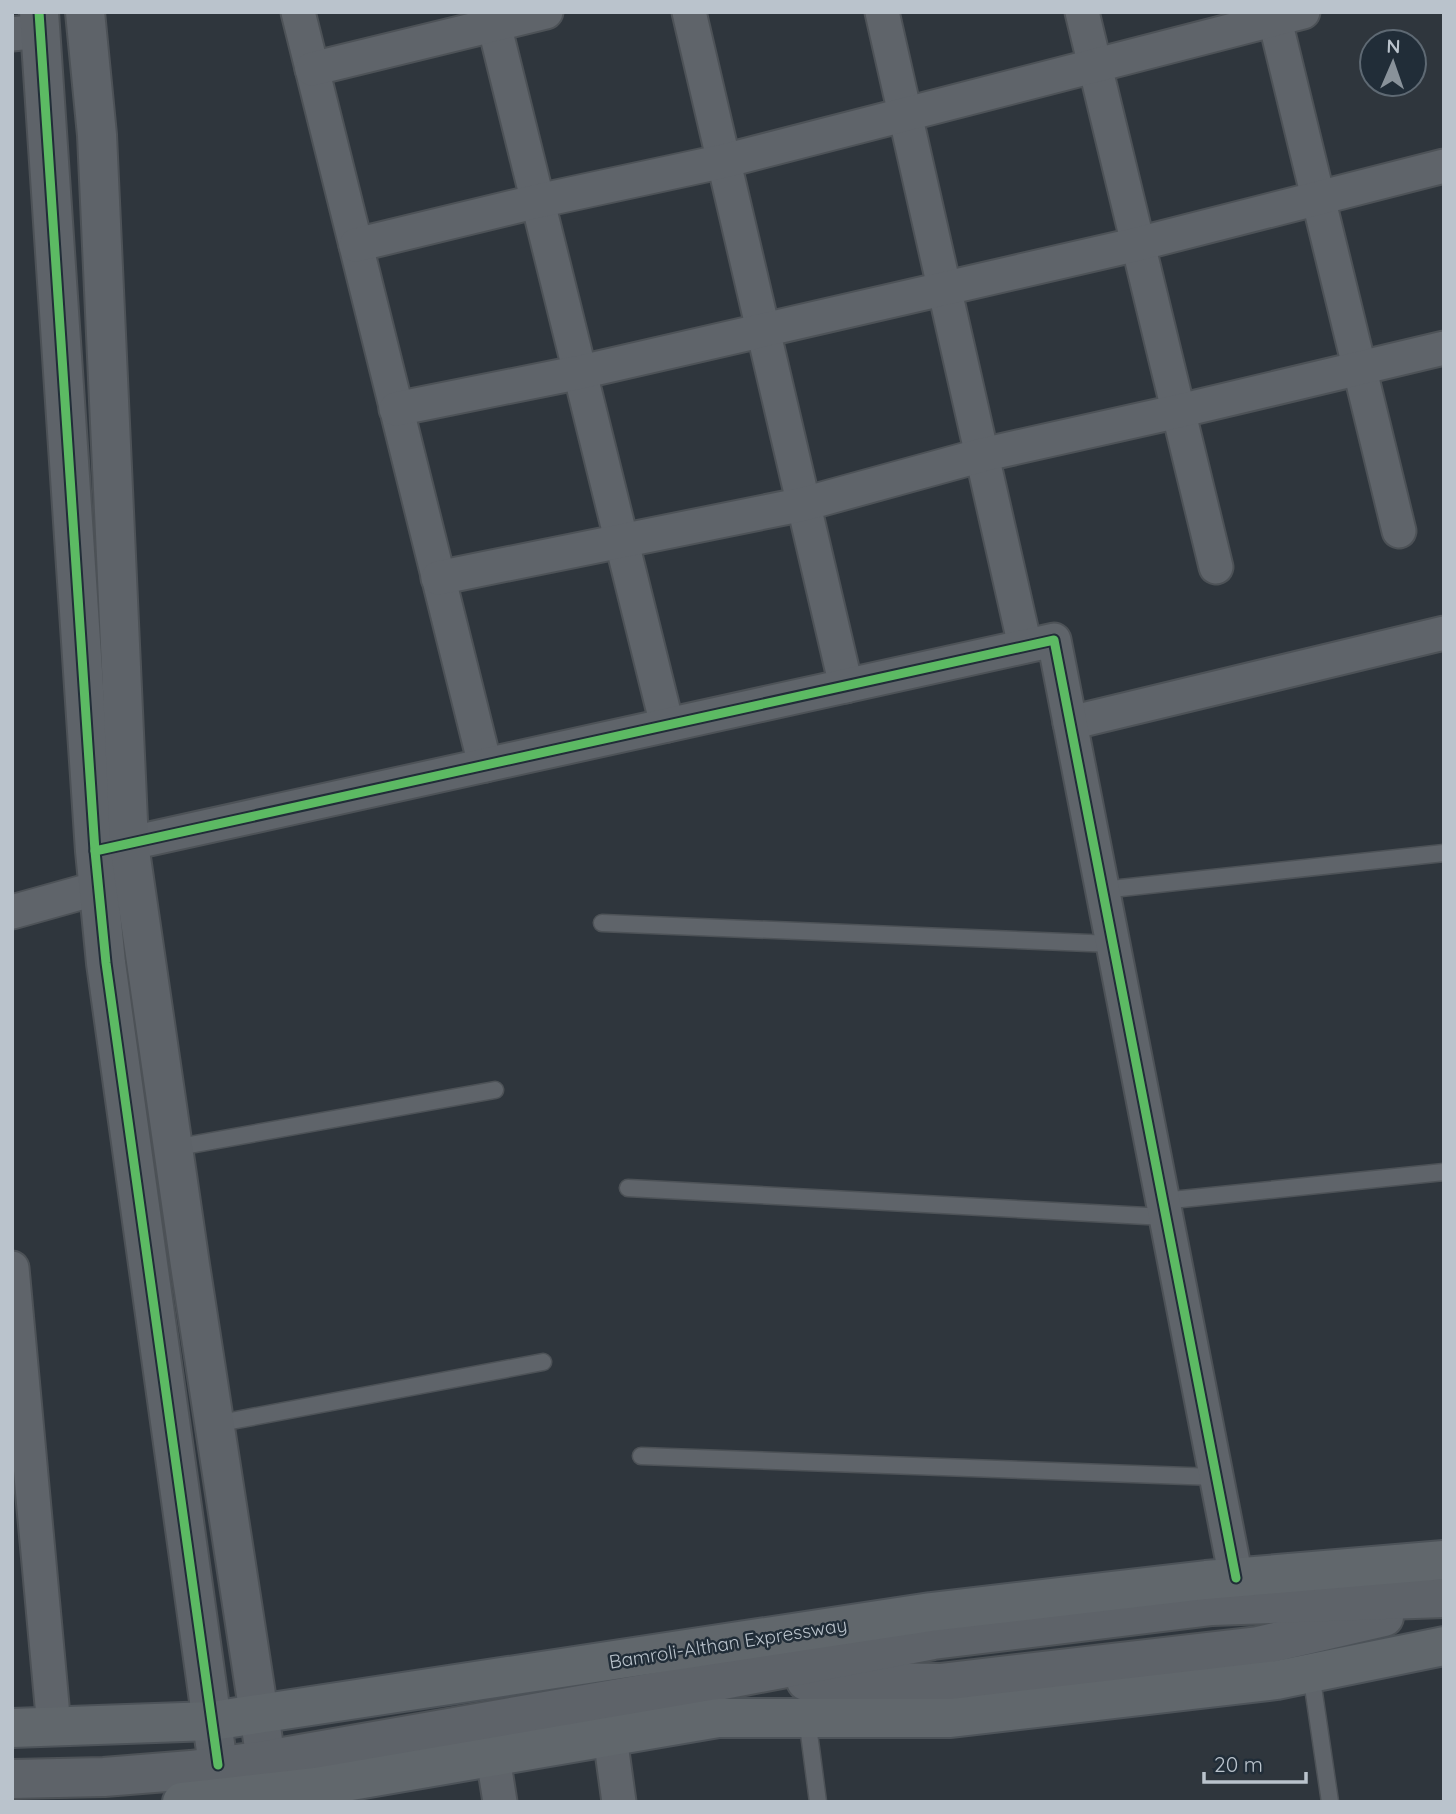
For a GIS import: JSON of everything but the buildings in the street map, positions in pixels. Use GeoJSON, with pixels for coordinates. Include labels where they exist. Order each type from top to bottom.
{"type":"FeatureCollection","features":[{"type":"Feature","properties":{"kind":"main road","name":"Bamroli-Althan Expressway"},"geometry":{"type":"LineString","coordinates":[[12,1728],[212,1721],[931,1612],[1236,1578],[1444,1560]]}},
{"type":"Feature","properties":{"kind":"main road"},"geometry":{"type":"LineString","coordinates":[[195,1788],[318,1795],[493,1757],[718,1718],[951,1717],[1277,1680],[1444,1646]]}},
{"type":"Feature","properties":{"kind":"street"},"geometry":{"type":"LineString","coordinates":[[85,12],[97,135],[107,861],[106,963],[212,1721],[195,1788]]}},
{"type":"Feature","properties":{"kind":"street"},"geometry":{"type":"LineString","coordinates":[[298,12],[485,765]]}},
{"type":"Feature","properties":{"kind":"street"},"geometry":{"type":"LineString","coordinates":[[312,69],[493,19],[547,12]]}},
{"type":"Feature","properties":{"kind":"street"},"geometry":{"type":"LineString","coordinates":[[689,12],[846,686]]}},
{"type":"Feature","properties":{"kind":"street"},"geometry":{"type":"LineString","coordinates":[[882,12],[1025,646]]}},
{"type":"Feature","properties":{"kind":"street"},"geometry":{"type":"LineString","coordinates":[[1082,12],[1216,567]]}},
{"type":"Feature","properties":{"kind":"street"},"geometry":{"type":"LineString","coordinates":[[356,245],[538,201],[724,161],[1284,15],[1319,198],[1399,531]]}},
{"type":"Feature","properties":{"kind":"street"},"geometry":{"type":"LineString","coordinates":[[493,19],[667,725]]}},
{"type":"Feature","properties":{"kind":"street"},"geometry":{"type":"LineString","coordinates":[[31,26],[107,861],[173,1148],[265,1760]]}},
{"type":"Feature","properties":{"kind":"street"},"geometry":{"type":"LineString","coordinates":[[396,409],[580,372],[1138,244],[1444,166]]}},
{"type":"Feature","properties":{"kind":"street"},"geometry":{"type":"LineString","coordinates":[[439,578],[804,505],[982,455],[1444,348]]}},
{"type":"Feature","properties":{"kind":"street"},"geometry":{"type":"LineString","coordinates":[[1070,723],[1444,634]]}},
{"type":"Feature","properties":{"kind":"street"},"geometry":{"type":"LineString","coordinates":[[12,912],[107,861],[485,765],[1054,640],[1236,1578]]}},
{"type":"Feature","properties":{"kind":"street"},"geometry":{"type":"LineString","coordinates":[[12,1268],[54,1727]]}},
{"type":"Feature","properties":{"kind":"street","name":"Bamroli-Althan Expressway"},"geometry":{"type":"LineString","coordinates":[[12,1779],[104,1777],[195,1788],[265,1760],[308,1751],[723,1680],[940,1684],[1258,1646],[1444,1600]]}},
{"type":"Feature","properties":{"kind":"street"},"geometry":{"type":"LineString","coordinates":[[610,1737],[619,1802]]}},
{"type":"Feature","properties":{"kind":"street"},"geometry":{"type":"LineString","coordinates":[[308,1751],[318,1795]]}},
{"type":"Feature","properties":{"kind":"street"},"geometry":{"type":"LineString","coordinates":[[493,1757],[500,1802]]}},
{"type":"Feature","properties":{"kind":"lane"},"geometry":{"type":"LineString","coordinates":[[1102,890],[1444,853]]}},
{"type":"Feature","properties":{"kind":"lane"},"geometry":{"type":"LineString","coordinates":[[602,923],[1113,944]]}},
{"type":"Feature","properties":{"kind":"lane"},"geometry":{"type":"LineString","coordinates":[[173,1148],[495,1090]]}},
{"type":"Feature","properties":{"kind":"lane"},"geometry":{"type":"LineString","coordinates":[[628,1188],[1164,1209],[1444,1172]]}},
{"type":"Feature","properties":{"kind":"lane"},"geometry":{"type":"LineString","coordinates":[[214,1424],[543,1362]]}},
{"type":"Feature","properties":{"kind":"lane"},"geometry":{"type":"LineString","coordinates":[[641,1456],[1215,1477]]}},
{"type":"Feature","properties":{"kind":"lane"},"geometry":{"type":"LineString","coordinates":[[1311,1673],[1330,1802]]}},
{"type":"Feature","properties":{"kind":"lane"},"geometry":{"type":"LineString","coordinates":[[807,1718],[818,1802]]}},
{"type":"Feature","properties":{"kind":"cycle path"},"geometry":{"type":"LineString","coordinates":[[39,12],[95,851],[106,963],[218,1765]]}},
{"type":"Feature","properties":{"kind":"cycle path"},"geometry":{"type":"LineString","coordinates":[[95,851],[1054,640],[1236,1578]]}}]}
